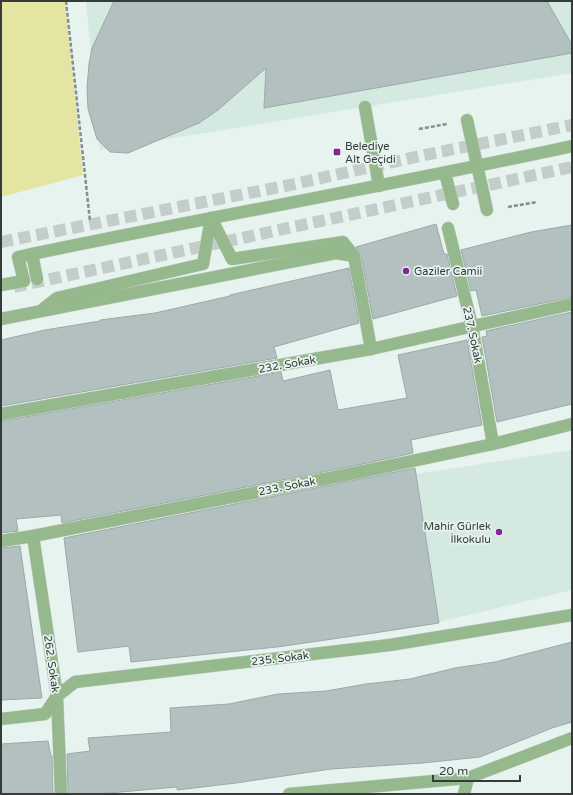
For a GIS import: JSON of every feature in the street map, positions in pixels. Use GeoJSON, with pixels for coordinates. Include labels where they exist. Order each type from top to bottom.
{"type":"FeatureCollection","features":[{"type":"Feature","properties":{"kind":"street"},"geometry":{"type":"LineString","coordinates":[[365,107],[379,186]]}},
{"type":"Feature","properties":{"kind":"street"},"geometry":{"type":"LineString","coordinates":[[467,120],[488,210]]}},
{"type":"Feature","properties":{"kind":"street"},"geometry":{"type":"LineString","coordinates":[[1,285],[24,281],[18,257],[211,218],[478,167],[572,146]]}},
{"type":"Feature","properties":{"kind":"street"},"geometry":{"type":"LineString","coordinates":[[446,173],[453,204]]}},
{"type":"Feature","properties":{"kind":"street"},"geometry":{"type":"LineString","coordinates":[[211,218],[232,259],[343,242],[354,256],[371,349]]}},
{"type":"Feature","properties":{"kind":"street"},"geometry":{"type":"LineString","coordinates":[[41,311],[57,298],[203,264],[211,218]]}},
{"type":"Feature","properties":{"kind":"street","name":"237. Sokak"},"geometry":{"type":"LineString","coordinates":[[448,228],[472,326],[493,444]]}},
{"type":"Feature","properties":{"kind":"street"},"geometry":{"type":"LineString","coordinates":[[1,319],[336,253],[354,256]]}},
{"type":"Feature","properties":{"kind":"street"},"geometry":{"type":"LineString","coordinates":[[32,254],[37,279]]}},
{"type":"Feature","properties":{"kind":"street","name":"232. Sokak"},"geometry":{"type":"LineString","coordinates":[[1,414],[371,349],[572,304]]}},
{"type":"Feature","properties":{"kind":"street","name":"233. Sokak"},"geometry":{"type":"LineString","coordinates":[[1,541],[34,536],[493,444],[572,424]]}},
{"type":"Feature","properties":{"kind":"street","name":"262. Sokak"},"geometry":{"type":"LineString","coordinates":[[34,536],[57,696],[61,794]]}},
{"type":"Feature","properties":{"kind":"street","name":"235. Sokak"},"geometry":{"type":"LineString","coordinates":[[1,719],[45,714],[57,696],[76,682],[390,645],[572,615]]}},
{"type":"Feature","properties":{"kind":"street"},"geometry":{"type":"LineString","coordinates":[[289,794],[468,778],[572,738]]}},
{"type":"Feature","properties":{"kind":"street"},"geometry":{"type":"LineString","coordinates":[[464,794],[468,778]]}},
{"type":"Feature","properties":{"kind":"path"},"geometry":{"type":"LineString","coordinates":[[66,1],[92,242]]}},
{"type":"Feature","properties":{"kind":"path"},"geometry":{"type":"LineString","coordinates":[[419,129],[467,120]]}},
{"type":"Feature","properties":{"kind":"path"},"geometry":{"type":"LineString","coordinates":[[488,210],[537,202]]}},
{"type":"Feature","properties":{"kind":"shaded area"},"geometry":{"type":"Polygon","coordinates":[[[86,1],[572,1],[572,73],[100,150],[86,1]]]}},
{"type":"Feature","properties":{"kind":"shaded area","name":"Mahir Gürlek İlkokulu"},"geometry":{"type":"Polygon","coordinates":[[[572,450],[572,590],[439,622],[416,474],[572,450]]]}},
{"type":"Feature","properties":{"kind":"green space"},"geometry":{"type":"Polygon","coordinates":[[[1,1],[65,1],[83,175],[1,197],[1,1]]]}},
{"type":"Feature","properties":{"kind":"building"},"geometry":{"type":"Polygon","coordinates":[[[114,1],[547,1],[572,45],[572,53],[264,108],[266,68],[218,110],[199,123],[128,153],[110,152],[97,139],[88,109],[87,87],[92,48],[114,1]]]}},
{"type":"Feature","properties":{"kind":"building","name":"Gaziler Camii"},"geometry":{"type":"Polygon","coordinates":[[[436,224],[444,254],[447,254],[457,296],[373,319],[361,255],[356,247],[436,224]]]}},
{"type":"Feature","properties":{"kind":"building"},"geometry":{"type":"Polygon","coordinates":[[[572,225],[572,297],[482,316],[476,290],[471,291],[461,250],[531,232],[572,225]]]}},
{"type":"Feature","properties":{"kind":"building"},"geometry":{"type":"Polygon","coordinates":[[[349,268],[359,323],[274,347],[277,358],[1,406],[1,340],[100,320],[155,313],[349,268]]]}},
{"type":"Feature","properties":{"kind":"building"},"geometry":{"type":"Polygon","coordinates":[[[572,312],[572,404],[497,422],[482,337],[487,336],[486,331],[572,312]]]}},
{"type":"Feature","properties":{"kind":"building"},"geometry":{"type":"Polygon","coordinates":[[[467,340],[482,425],[411,440],[413,453],[354,466],[62,523],[61,515],[16,519],[18,531],[1,533],[1,421],[281,372],[283,381],[330,370],[338,410],[407,398],[398,355],[467,340]]]}},
{"type":"Feature","properties":{"kind":"building"},"geometry":{"type":"Polygon","coordinates":[[[415,468],[439,623],[277,647],[131,662],[129,646],[78,652],[64,538],[415,468]]]}},
{"type":"Feature","properties":{"kind":"building"},"geometry":{"type":"Polygon","coordinates":[[[20,546],[42,698],[1,700],[1,548],[20,546]]]}},
{"type":"Feature","properties":{"kind":"building"},"geometry":{"type":"Polygon","coordinates":[[[572,642],[572,722],[552,728],[480,757],[423,763],[331,769],[177,790],[177,787],[98,794],[68,794],[67,754],[90,751],[88,738],[171,732],[170,708],[229,704],[278,694],[326,691],[366,684],[410,679],[455,668],[495,662],[572,642]]]}},
{"type":"Feature","properties":{"kind":"building"},"geometry":{"type":"Polygon","coordinates":[[[48,741],[52,756],[53,794],[1,794],[1,744],[48,741]]]}},
{"type":"Feature","properties":{"kind":"tunnel"},"geometry":{"type":"LineString","coordinates":[[1,242],[290,185],[420,156],[572,125]]}},
{"type":"Feature","properties":{"kind":"tunnel"},"geometry":{"type":"LineString","coordinates":[[14,287],[572,167]]}},
{"type":"Feature","properties":{"kind":"place","name":"Belediye Alt Geçidi"},"geometry":{"type":"Point","coordinates":[337,152]}},
{"type":"Feature","properties":{"kind":"place","name":"Gaziler Camii"},"geometry":{"type":"Point","coordinates":[406,271]}},
{"type":"Feature","properties":{"kind":"place","name":"Mahir Gürlek İlkokulu"},"geometry":{"type":"Point","coordinates":[499,532]}}]}
